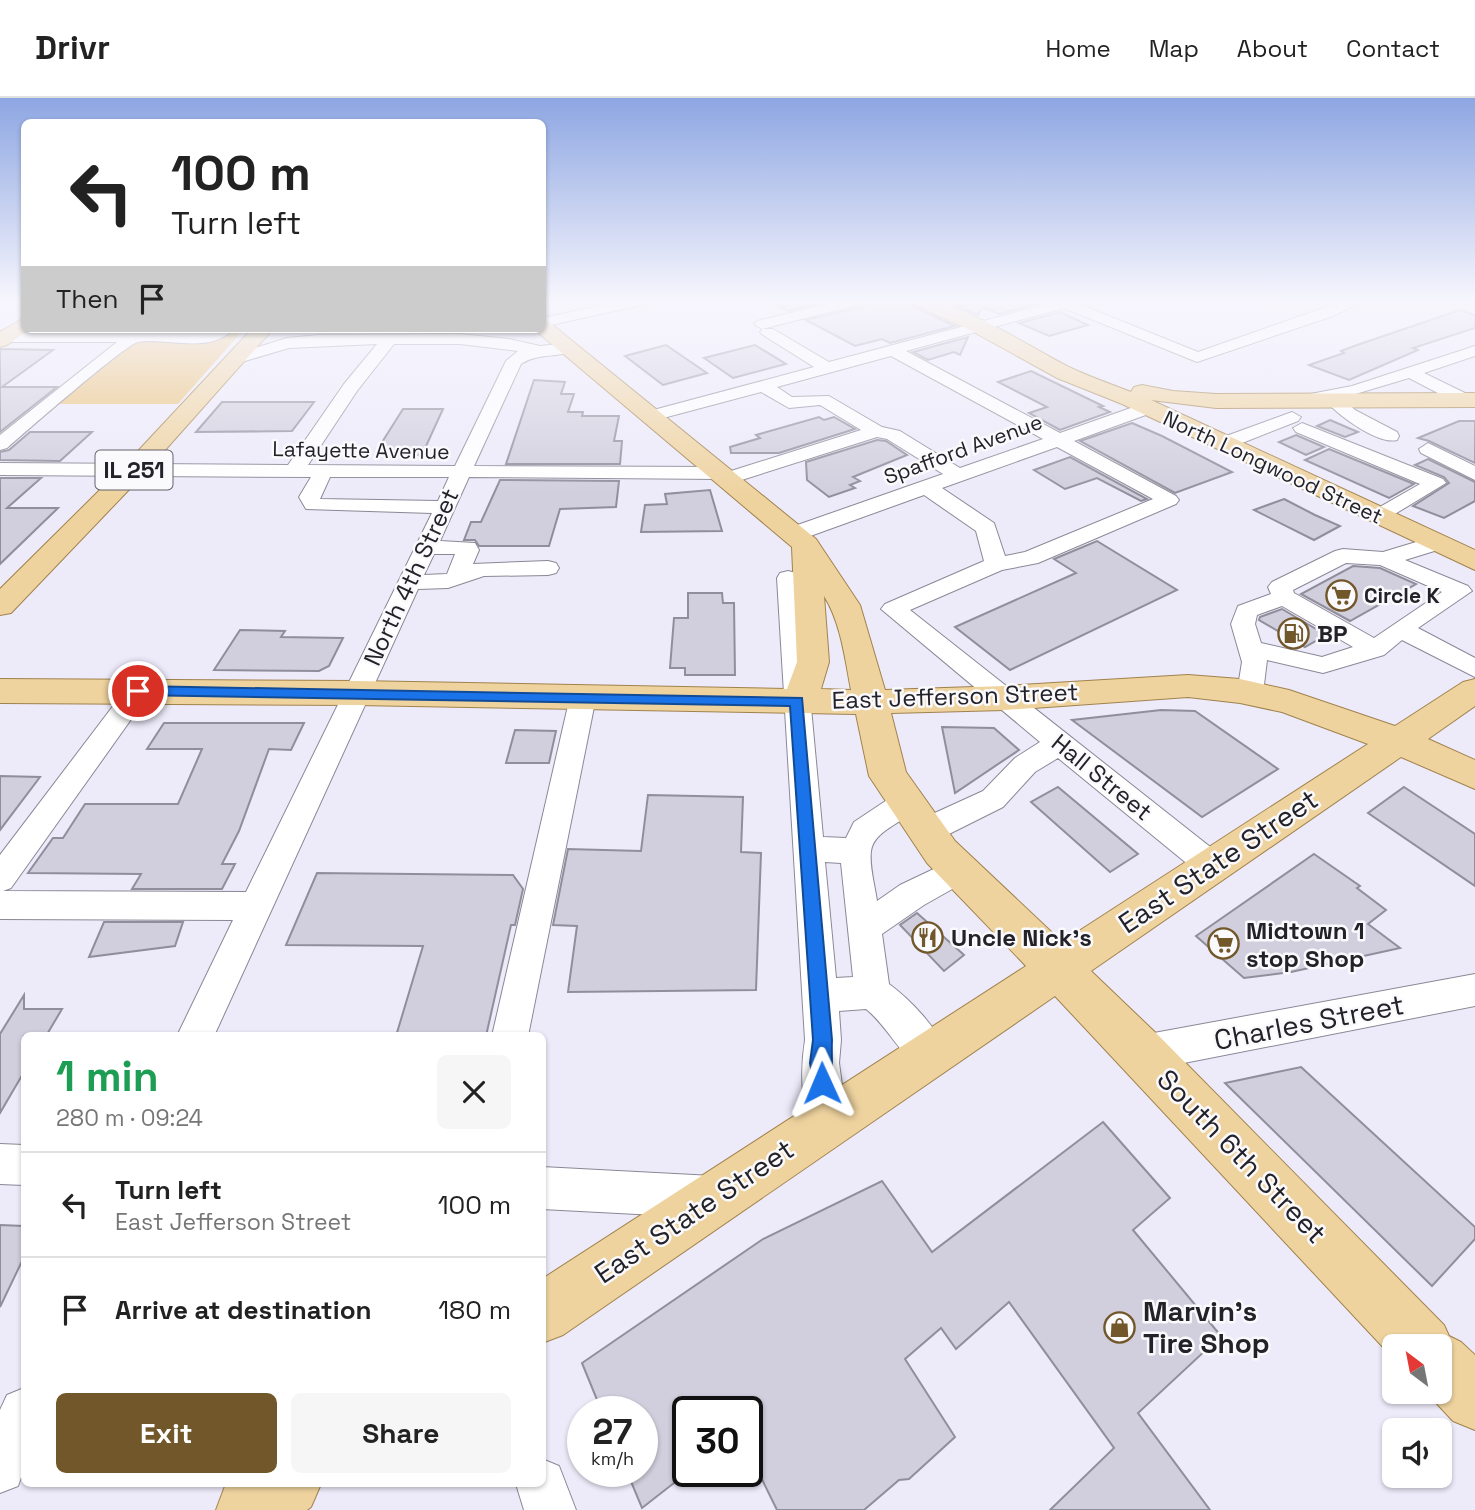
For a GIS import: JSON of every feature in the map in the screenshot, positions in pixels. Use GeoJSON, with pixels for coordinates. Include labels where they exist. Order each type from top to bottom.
{"type":"FeatureCollection","features":[{"type":"Feature","properties":{"kind":"main road","name":"IL 251"},"geometry":{"type":"LineString","coordinates":[[0,606],[133,471],[230,365]]}},
{"type":"Feature","properties":{"kind":"main road","name":"South 6th Street"},"geometry":{"type":"LineString","coordinates":[[589,365],[800,539],[845,605],[857,642],[888,776],[941,852],[1143,1053],[1412,1334]]}},
{"type":"Feature","properties":{"kind":"main road","name":"North Longwood Street"},"geometry":{"type":"LineString","coordinates":[[1050,365],[1225,443],[1475,561]]}},
{"type":"Feature","properties":{"kind":"main road","name":"North Longwood Street"},"geometry":{"type":"LineString","coordinates":[[1063,365],[1105,382],[1173,398],[1216,401],[1300,415],[1334,400],[1470,400]]}},
{"type":"Feature","properties":{"kind":"main road"},"geometry":{"type":"LineString","coordinates":[[797,702],[809,679],[813,662],[800,539]]}},
{"type":"Feature","properties":{"kind":"main road","name":"East Jefferson Street"},"geometry":{"type":"LineString","coordinates":[[0,691],[356,693],[870,702],[1004,698],[1188,686],[1250,693],[1289,702],[1398,741]]}},
{"type":"Feature","properties":{"kind":"main road","name":"East State Street"},"geometry":{"type":"LineString","coordinates":[[546,1311],[1475,690]]}},
{"type":"Feature","properties":{"kind":"main road"},"geometry":{"type":"LineString","coordinates":[[1398,741],[1475,775]]}},
{"type":"Feature","properties":{"kind":"main road"},"geometry":{"type":"LineString","coordinates":[[249,1510],[284,1487]]}},
{"type":"Feature","properties":{"kind":"street"},"geometry":{"type":"LineString","coordinates":[[0,444],[98,365]]}},
{"type":"Feature","properties":{"kind":"street"},"geometry":{"type":"LineString","coordinates":[[293,472],[365,365]]}},
{"type":"Feature","properties":{"kind":"street","name":"North 4th Street"},"geometry":{"type":"LineString","coordinates":[[197,1032],[512,365]]}},
{"type":"Feature","properties":{"kind":"street"},"geometry":{"type":"LineString","coordinates":[[822,365],[827,368]]}},
{"type":"Feature","properties":{"kind":"street"},"geometry":{"type":"LineString","coordinates":[[652,416],[838,365]]}},
{"type":"Feature","properties":{"kind":"street"},"geometry":{"type":"LineString","coordinates":[[919,365],[1169,500],[1030,558],[996,564],[986,528],[925,486]]}},
{"type":"Feature","properties":{"kind":"street"},"geometry":{"type":"LineString","coordinates":[[1225,443],[1300,415],[1356,390],[1434,365]]}},
{"type":"Feature","properties":{"kind":"street"},"geometry":{"type":"LineString","coordinates":[[1412,372],[1424,381],[1470,400]]}},
{"type":"Feature","properties":{"kind":"street"},"geometry":{"type":"LineString","coordinates":[[764,386],[789,403],[823,400],[876,430],[893,435],[957,475]]}},
{"type":"Feature","properties":{"kind":"street"},"geometry":{"type":"LineString","coordinates":[[1334,400],[1349,414],[1390,436]]}},
{"type":"Feature","properties":{"kind":"street","name":"Spafford Avenue"},"geometry":{"type":"LineString","coordinates":[[800,539],[925,486],[1148,408]]}},
{"type":"Feature","properties":{"kind":"street"},"geometry":{"type":"LineString","coordinates":[[1300,415],[1436,483],[1378,516]]}},
{"type":"Feature","properties":{"kind":"street","name":"Lafayette Avenue"},"geometry":{"type":"LineString","coordinates":[[0,469],[725,475],[876,430]]}},
{"type":"Feature","properties":{"kind":"street"},"geometry":{"type":"LineString","coordinates":[[1428,449],[1475,474]]}},
{"type":"Feature","properties":{"kind":"street"},"geometry":{"type":"LineString","coordinates":[[323,472],[309,497],[313,505],[445,507]]}},
{"type":"Feature","properties":{"kind":"street"},"geometry":{"type":"LineString","coordinates":[[1384,559],[1436,543]]}},
{"type":"Feature","properties":{"kind":"street"},"geometry":{"type":"LineString","coordinates":[[426,547],[467,548],[456,579]]}},
{"type":"Feature","properties":{"kind":"street"},"geometry":{"type":"LineString","coordinates":[[1250,648],[1322,665],[1375,649],[1400,629],[1460,591],[1384,559],[1343,556],[1280,587],[1284,597],[1375,649]]}},
{"type":"Feature","properties":{"kind":"street","name":"Hall Street"},"geometry":{"type":"LineString","coordinates":[[996,564],[893,609],[1212,866]]}},
{"type":"Feature","properties":{"kind":"street"},"geometry":{"type":"LineString","coordinates":[[408,583],[441,582],[481,569],[548,568]]}},
{"type":"Feature","properties":{"kind":"street"},"geometry":{"type":"LineString","coordinates":[[788,578],[822,1040],[820,1063],[827,1122]]}},
{"type":"Feature","properties":{"kind":"street"},"geometry":{"type":"LineString","coordinates":[[1250,693],[1255,662],[1242,624],[1246,611],[1284,597]]}},
{"type":"Feature","properties":{"kind":"street"},"geometry":{"type":"LineString","coordinates":[[1400,629],[1475,669]]}},
{"type":"Feature","properties":{"kind":"street"},"geometry":{"type":"LineString","coordinates":[[0,879],[138,691]]}},
{"type":"Feature","properties":{"kind":"street"},"geometry":{"type":"LineString","coordinates":[[511,1032],[583,697]]}},
{"type":"Feature","properties":{"kind":"street"},"geometry":{"type":"LineString","coordinates":[[872,992],[855,851],[865,830],[993,799],[1025,765],[1060,743]]}},
{"type":"Feature","properties":{"kind":"street"},"geometry":{"type":"LineString","coordinates":[[807,848],[855,851]]}},
{"type":"Feature","properties":{"kind":"street"},"geometry":{"type":"LineString","coordinates":[[864,927],[912,895],[959,870]]}},
{"type":"Feature","properties":{"kind":"street"},"geometry":{"type":"LineString","coordinates":[[0,905],[256,905]]}},
{"type":"Feature","properties":{"kind":"street","name":"Charles Street"},"geometry":{"type":"LineString","coordinates":[[1143,1053],[1475,990]]}},
{"type":"Feature","properties":{"kind":"street"},"geometry":{"type":"LineString","coordinates":[[818,996],[872,992],[893,1007],[929,1054]]}},
{"type":"Feature","properties":{"kind":"street"},"geometry":{"type":"LineString","coordinates":[[0,1164],[21,1165]]}},
{"type":"Feature","properties":{"kind":"street"},"geometry":{"type":"LineString","coordinates":[[546,1188],[716,1197]]}},
{"type":"Feature","properties":{"kind":"street"},"geometry":{"type":"LineString","coordinates":[[0,1468],[21,1419]]}},
{"type":"Feature","properties":{"kind":"street"},"geometry":{"type":"LineString","coordinates":[[542,1487],[550,1510]]}},
{"type":"Feature","properties":{"kind":"shaded area"},"geometry":{"type":"Polygon","coordinates":[[[102,365],[212,365],[178,404],[55,404],[102,365]]]}},
{"type":"Feature","properties":{"kind":"building"},"geometry":{"type":"Polygon","coordinates":[[[0,365],[32,365],[2,387],[57,387],[0,432],[0,365]]]}},
{"type":"Feature","properties":{"kind":"building"},"geometry":{"type":"Polygon","coordinates":[[[637,365],[695,365],[707,373],[663,385],[637,365]]]}},
{"type":"Feature","properties":{"kind":"building"},"geometry":{"type":"Polygon","coordinates":[[[714,365],[783,365],[733,378],[714,365]]]}},
{"type":"Feature","properties":{"kind":"building"},"geometry":{"type":"Polygon","coordinates":[[[1309,365],[1384,365],[1349,380],[1309,365]]]}},
{"type":"Feature","properties":{"kind":"building"},"geometry":{"type":"Polygon","coordinates":[[[1031,371],[1103,406],[1099,407],[1110,412],[1060,430],[1029,413],[1047,407],[998,382],[1031,371]]]}},
{"type":"Feature","properties":{"kind":"building"},"geometry":{"type":"Polygon","coordinates":[[[534,380],[565,382],[561,394],[574,394],[568,412],[583,412],[582,416],[619,416],[614,441],[622,441],[620,464],[506,464],[534,380]]]}},
{"type":"Feature","properties":{"kind":"building"},"geometry":{"type":"Polygon","coordinates":[[[222,402],[314,402],[292,431],[196,432],[222,402]]]}},
{"type":"Feature","properties":{"kind":"building"},"geometry":{"type":"Polygon","coordinates":[[[403,409],[443,409],[422,455],[390,455],[379,447],[403,409]]]}},
{"type":"Feature","properties":{"kind":"building"},"geometry":{"type":"Polygon","coordinates":[[[819,417],[824,420],[834,417],[855,429],[779,453],[731,453],[730,447],[760,438],[756,435],[819,417]]]}},
{"type":"Feature","properties":{"kind":"building"},"geometry":{"type":"Polygon","coordinates":[[[1330,420],[1358,432],[1345,437],[1317,426],[1330,420]]]}},
{"type":"Feature","properties":{"kind":"building"},"geometry":{"type":"Polygon","coordinates":[[[1459,421],[1475,421],[1475,463],[1418,438],[1459,421]]]}},
{"type":"Feature","properties":{"kind":"building"},"geometry":{"type":"Polygon","coordinates":[[[1132,423],[1232,472],[1175,493],[1080,441],[1132,423]]]}},
{"type":"Feature","properties":{"kind":"building"},"geometry":{"type":"Polygon","coordinates":[[[30,432],[92,432],[60,461],[0,460],[0,452],[9,450],[30,432]]]}},
{"type":"Feature","properties":{"kind":"building"},"geometry":{"type":"Polygon","coordinates":[[[1296,435],[1324,447],[1306,455],[1279,442],[1296,435]]]}},
{"type":"Feature","properties":{"kind":"building"},"geometry":{"type":"Polygon","coordinates":[[[877,440],[886,441],[907,455],[853,477],[860,481],[850,485],[855,488],[829,497],[807,480],[806,462],[877,440]]]}},
{"type":"Feature","properties":{"kind":"building"},"geometry":{"type":"Polygon","coordinates":[[[1329,449],[1414,484],[1389,498],[1305,460],[1329,449]]]}},
{"type":"Feature","properties":{"kind":"building"},"geometry":{"type":"Polygon","coordinates":[[[1070,457],[1147,499],[1141,501],[1097,478],[1065,489],[1034,470],[1070,457]]]}},
{"type":"Feature","properties":{"kind":"building"},"geometry":{"type":"Polygon","coordinates":[[[1428,459],[1475,482],[1475,501],[1444,518],[1413,506],[1449,483],[1444,477],[1415,465],[1428,459]]]}},
{"type":"Feature","properties":{"kind":"building"},"geometry":{"type":"Polygon","coordinates":[[[0,478],[41,478],[7,508],[58,508],[0,564],[0,478]]]}},
{"type":"Feature","properties":{"kind":"building"},"geometry":{"type":"Polygon","coordinates":[[[500,480],[619,481],[616,507],[560,509],[549,546],[479,546],[475,540],[464,540],[471,522],[481,522],[500,480]]]}},
{"type":"Feature","properties":{"kind":"building"},"geometry":{"type":"Polygon","coordinates":[[[710,490],[722,531],[641,532],[645,505],[667,504],[665,494],[710,490]]]}},
{"type":"Feature","properties":{"kind":"building"},"geometry":{"type":"Polygon","coordinates":[[[1284,499],[1340,526],[1314,540],[1254,510],[1284,499]]]}},
{"type":"Feature","properties":{"kind":"building"},"geometry":{"type":"Polygon","coordinates":[[[1097,541],[1177,590],[1010,670],[955,627],[1076,573],[1054,559],[1097,541]]]}},
{"type":"Feature","properties":{"kind":"building"},"geometry":{"type":"Polygon","coordinates":[[[1353,566],[1380,568],[1416,584],[1350,621],[1301,594],[1353,566]]]}},
{"type":"Feature","properties":{"kind":"building"},"geometry":{"type":"Polygon","coordinates":[[[688,593],[722,593],[723,603],[734,603],[735,675],[685,675],[685,668],[670,668],[674,618],[688,618],[688,593]]]}},
{"type":"Feature","properties":{"kind":"building"},"geometry":{"type":"Polygon","coordinates":[[[1282,609],[1326,635],[1305,647],[1259,620],[1260,617],[1282,609]]]}},
{"type":"Feature","properties":{"kind":"building"},"geometry":{"type":"Polygon","coordinates":[[[240,630],[285,631],[281,637],[343,638],[329,666],[319,671],[214,670],[240,630]]]}},
{"type":"Feature","properties":{"kind":"building"},"geometry":{"type":"Polygon","coordinates":[[[1161,710],[1195,711],[1278,769],[1202,817],[1072,720],[1161,710]]]}},
{"type":"Feature","properties":{"kind":"building"},"geometry":{"type":"Polygon","coordinates":[[[164,723],[304,723],[291,750],[269,749],[239,831],[222,864],[235,864],[222,889],[132,889],[141,874],[28,873],[53,838],[63,838],[85,804],[178,804],[202,749],[147,749],[164,723]]]}},
{"type":"Feature","properties":{"kind":"building"},"geometry":{"type":"Polygon","coordinates":[[[942,727],[994,728],[1019,750],[955,793],[942,727]]]}},
{"type":"Feature","properties":{"kind":"building"},"geometry":{"type":"Polygon","coordinates":[[[515,730],[556,731],[549,763],[506,763],[515,730]]]}},
{"type":"Feature","properties":{"kind":"building"},"geometry":{"type":"Polygon","coordinates":[[[0,776],[40,777],[0,830],[0,776]]]}},
{"type":"Feature","properties":{"kind":"building"},"geometry":{"type":"Polygon","coordinates":[[[1058,787],[1138,854],[1110,872],[1031,802],[1058,787]]]}},
{"type":"Feature","properties":{"kind":"building"},"geometry":{"type":"Polygon","coordinates":[[[1404,787],[1475,834],[1475,886],[1368,813],[1404,787]]]}},
{"type":"Feature","properties":{"kind":"building"},"geometry":{"type":"Polygon","coordinates":[[[648,795],[743,797],[741,852],[761,853],[756,990],[568,992],[577,926],[553,925],[568,849],[641,851],[648,795]]]}},
{"type":"Feature","properties":{"kind":"building"},"geometry":{"type":"Polygon","coordinates":[[[1314,854],[1360,886],[1357,888],[1386,910],[1368,924],[1400,948],[1291,972],[1244,978],[1196,936],[1314,854]]]}},
{"type":"Feature","properties":{"kind":"building"},"geometry":{"type":"Polygon","coordinates":[[[317,873],[513,875],[523,889],[515,925],[511,925],[487,1032],[397,1032],[423,946],[286,945],[317,873]]]}},
{"type":"Feature","properties":{"kind":"building","name":"Uncle Nick's"},"geometry":{"type":"Polygon","coordinates":[[[917,913],[964,955],[944,971],[900,925],[917,913]]]}},
{"type":"Feature","properties":{"kind":"building"},"geometry":{"type":"Polygon","coordinates":[[[104,922],[183,922],[175,946],[89,957],[104,922]]]}},
{"type":"Feature","properties":{"kind":"building"},"geometry":{"type":"Polygon","coordinates":[[[24,995],[24,1009],[62,1009],[48,1032],[21,1032],[21,1077],[0,1113],[0,1034],[24,995]]]}},
{"type":"Feature","properties":{"kind":"building"},"geometry":{"type":"Polygon","coordinates":[[[1301,1067],[1475,1227],[1475,1239],[1432,1286],[1225,1083],[1301,1067]]]}},
{"type":"Feature","properties":{"kind":"building"},"geometry":{"type":"Polygon","coordinates":[[[1103,1122],[1170,1198],[1133,1230],[1221,1336],[1138,1413],[1210,1510],[1050,1510],[1114,1448],[1009,1302],[956,1349],[941,1328],[905,1359],[955,1437],[909,1479],[899,1480],[864,1510],[777,1510],[763,1482],[763,1396],[672,1396],[672,1485],[642,1508],[633,1487],[658,1487],[658,1396],[595,1396],[582,1363],[763,1239],[882,1181],[932,1252],[1103,1122]]]}},
{"type":"Feature","properties":{"kind":"building"},"geometry":{"type":"Polygon","coordinates":[[[0,1225],[21,1226],[21,1263],[0,1307],[0,1225]]]}},
{"type":"Feature","properties":{"kind":"place","name":"Circle K"},"geometry":{"type":"Point","coordinates":[1341,595]}},
{"type":"Feature","properties":{"kind":"place","name":"BP"},"geometry":{"type":"Point","coordinates":[1294,633]}},
{"type":"Feature","properties":{"kind":"place","name":"Uncle Nick's"},"geometry":{"type":"Point","coordinates":[928,937]}},
{"type":"Feature","properties":{"kind":"place","name":"Midtown 1 stop Shop"},"geometry":{"type":"Point","coordinates":[1223,944]}},
{"type":"Feature","properties":{"kind":"place","name":"Marvin's Tire Shop"},"geometry":{"type":"Point","coordinates":[1120,1327]}},
{"type":"Feature","properties":{"kind":"route"},"geometry":{"type":"LineString","coordinates":[[138,691],[797,702],[822,1040],[822,1083]]}}]}
